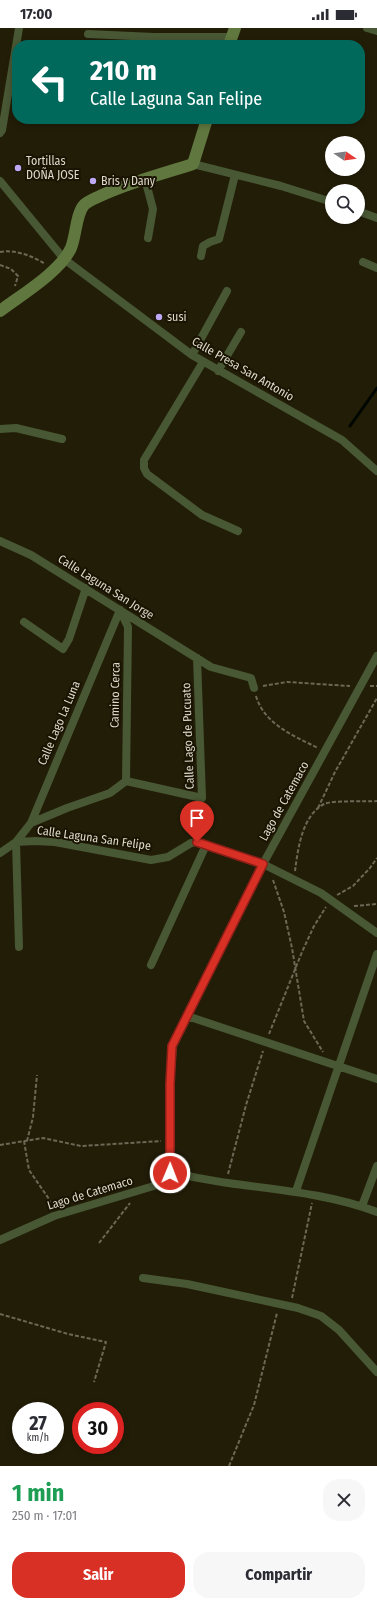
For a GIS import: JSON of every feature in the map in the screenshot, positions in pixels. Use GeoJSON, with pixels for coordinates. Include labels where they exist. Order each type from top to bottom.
{"type":"FeatureCollection","features":[{"type":"Feature","properties":{"kind":"street"},"geometry":{"type":"LineString","coordinates":[[17,40],[19,28]]}},
{"type":"Feature","properties":{"kind":"street"},"geometry":{"type":"LineString","coordinates":[[367,28],[377,31]]}},
{"type":"Feature","properties":{"kind":"street"},"geometry":{"type":"LineString","coordinates":[[88,34],[154,37],[232,37]]}},
{"type":"Feature","properties":{"kind":"street"},"geometry":{"type":"LineString","coordinates":[[0,133],[2,130],[12,70]]}},
{"type":"Feature","properties":{"kind":"street"},"geometry":{"type":"LineString","coordinates":[[193,164],[205,124]]}},
{"type":"Feature","properties":{"kind":"street"},"geometry":{"type":"LineString","coordinates":[[3,308],[54,270],[70,250],[74,240],[79,215],[84,205],[112,190],[193,164],[281,186],[325,200]]}},
{"type":"Feature","properties":{"kind":"street"},"geometry":{"type":"LineString","coordinates":[[201,256],[203,246],[220,238],[235,174]]}},
{"type":"Feature","properties":{"kind":"street"},"geometry":{"type":"LineString","coordinates":[[145,179],[153,209],[148,238]]}},
{"type":"Feature","properties":{"kind":"street","name":"Calle Presa San Antonio"},"geometry":{"type":"LineString","coordinates":[[0,181],[64,259],[202,362],[342,440],[377,471]]}},
{"type":"Feature","properties":{"kind":"street"},"geometry":{"type":"LineString","coordinates":[[365,214],[377,218]]}},
{"type":"Feature","properties":{"kind":"street"},"geometry":{"type":"LineString","coordinates":[[363,262],[377,268]]}},
{"type":"Feature","properties":{"kind":"street"},"geometry":{"type":"LineString","coordinates":[[192,355],[227,291]]}},
{"type":"Feature","properties":{"kind":"street"},"geometry":{"type":"LineString","coordinates":[[218,371],[241,332]]}},
{"type":"Feature","properties":{"kind":"street"},"geometry":{"type":"LineString","coordinates":[[202,362],[144,460],[144,468],[147,474],[202,514],[238,531]]}},
{"type":"Feature","properties":{"kind":"street"},"geometry":{"type":"LineString","coordinates":[[0,429],[16,428],[62,439]]}},
{"type":"Feature","properties":{"kind":"street","name":"Calle Laguna San Jorge"},"geometry":{"type":"LineString","coordinates":[[0,540],[32,554],[211,667],[251,678],[254,688]]}},
{"type":"Feature","properties":{"kind":"street"},"geometry":{"type":"LineString","coordinates":[[24,622],[63,649],[69,639],[86,588]]}},
{"type":"Feature","properties":{"kind":"street","name":"Camino Cerca"},"geometry":{"type":"LineString","coordinates":[[120,610],[128,627],[126,782]]}},
{"type":"Feature","properties":{"kind":"street","name":"Calle Lago La Luna"},"geometry":{"type":"LineString","coordinates":[[16,842],[31,823],[120,610]]}},
{"type":"Feature","properties":{"kind":"street","name":"Lago de Catemaco"},"geometry":{"type":"LineString","coordinates":[[0,1240],[54,1216],[157,1185],[170,1173],[170,1084],[172,1046],[325,751],[377,656]]}},
{"type":"Feature","properties":{"kind":"street","name":"Calle Lago de Pucuato"},"geometry":{"type":"LineString","coordinates":[[126,782],[202,798],[197,658]]}},
{"type":"Feature","properties":{"kind":"street"},"geometry":{"type":"LineString","coordinates":[[31,823],[67,808],[110,793],[126,782]]}},
{"type":"Feature","properties":{"kind":"street"},"geometry":{"type":"LineString","coordinates":[[0,853],[16,842]]}},
{"type":"Feature","properties":{"kind":"street"},"geometry":{"type":"LineString","coordinates":[[16,842],[19,946]]}},
{"type":"Feature","properties":{"kind":"street","name":"Calle Laguna San Felipe"},"geometry":{"type":"LineString","coordinates":[[16,842],[56,842],[151,860],[168,857],[191,843],[197,842],[266,866],[321,893],[377,933]]}},
{"type":"Feature","properties":{"kind":"street"},"geometry":{"type":"LineString","coordinates":[[151,965],[206,845]]}},
{"type":"Feature","properties":{"kind":"street"},"geometry":{"type":"LineString","coordinates":[[296,1191],[377,954]]}},
{"type":"Feature","properties":{"kind":"street"},"geometry":{"type":"LineString","coordinates":[[187,1016],[377,1079]]}},
{"type":"Feature","properties":{"kind":"street"},"geometry":{"type":"LineString","coordinates":[[362,1206],[377,1166]]}},
{"type":"Feature","properties":{"kind":"street"},"geometry":{"type":"LineString","coordinates":[[170,1173],[226,1183],[296,1191],[362,1206],[377,1212]]}},
{"type":"Feature","properties":{"kind":"street"},"geometry":{"type":"LineString","coordinates":[[143,1278],[187,1284],[290,1306],[321,1316],[339,1330],[377,1372]]}},
{"type":"Feature","properties":{"kind":"path"},"geometry":{"type":"LineString","coordinates":[[0,252],[6,251],[35,257],[54,270]]}},
{"type":"Feature","properties":{"kind":"path"},"geometry":{"type":"LineString","coordinates":[[0,265],[11,269],[18,276],[3,308]]}},
{"type":"Feature","properties":{"kind":"path"},"geometry":{"type":"LineString","coordinates":[[325,751],[292,735],[275,724],[259,707],[254,688],[287,682],[377,686]]}},
{"type":"Feature","properties":{"kind":"path"},"geometry":{"type":"LineString","coordinates":[[317,810],[335,772],[377,698]]}},
{"type":"Feature","properties":{"kind":"path"},"geometry":{"type":"LineString","coordinates":[[294,880],[302,836],[310,816],[325,804],[377,801]]}},
{"type":"Feature","properties":{"kind":"path"},"geometry":{"type":"LineString","coordinates":[[331,900],[353,886],[377,858]]}},
{"type":"Feature","properties":{"kind":"path"},"geometry":{"type":"LineString","coordinates":[[266,866],[284,912],[292,948],[304,1021],[318,1042],[329,1064]]}},
{"type":"Feature","properties":{"kind":"path"},"geometry":{"type":"LineString","coordinates":[[344,909],[357,905],[377,904]]}},
{"type":"Feature","properties":{"kind":"path"},"geometry":{"type":"LineString","coordinates":[[37,1075],[33,1116],[26,1141],[29,1170],[49,1199],[54,1216]]}},
{"type":"Feature","properties":{"kind":"path"},"geometry":{"type":"LineString","coordinates":[[0,1145],[43,1138],[81,1146],[171,1141]]}},
{"type":"Feature","properties":{"kind":"path"},"geometry":{"type":"LineString","coordinates":[[99,1243],[140,1191]]}},
{"type":"Feature","properties":{"kind":"path"},"geometry":{"type":"LineString","coordinates":[[290,1306],[314,1196]]}},
{"type":"Feature","properties":{"kind":"path"},"geometry":{"type":"LineString","coordinates":[[229,1466],[254,1405],[280,1304]]}},
{"type":"Feature","properties":{"kind":"path"},"geometry":{"type":"LineString","coordinates":[[0,1314],[68,1334],[106,1342],[94,1382]]}},
{"type":"Feature","properties":{"kind":"waterway","name":"Lago de Catemaco"},"geometry":{"type":"LineString","coordinates":[[350,426],[377,388]]}},
{"type":"Feature","properties":{"kind":"place","name":"Tortillas DOÑA JOSE"},"geometry":{"type":"Point","coordinates":[18,168]}},
{"type":"Feature","properties":{"kind":"place","name":"Bris y Dany"},"geometry":{"type":"Point","coordinates":[93,181]}},
{"type":"Feature","properties":{"kind":"place","name":"susi"},"geometry":{"type":"Point","coordinates":[159,317]}},
{"type":"Feature","properties":{"kind":"route"},"geometry":{"type":"LineString","coordinates":[[170,1173],[170,1084],[172,1046],[263,864],[197,842]]}}]}
